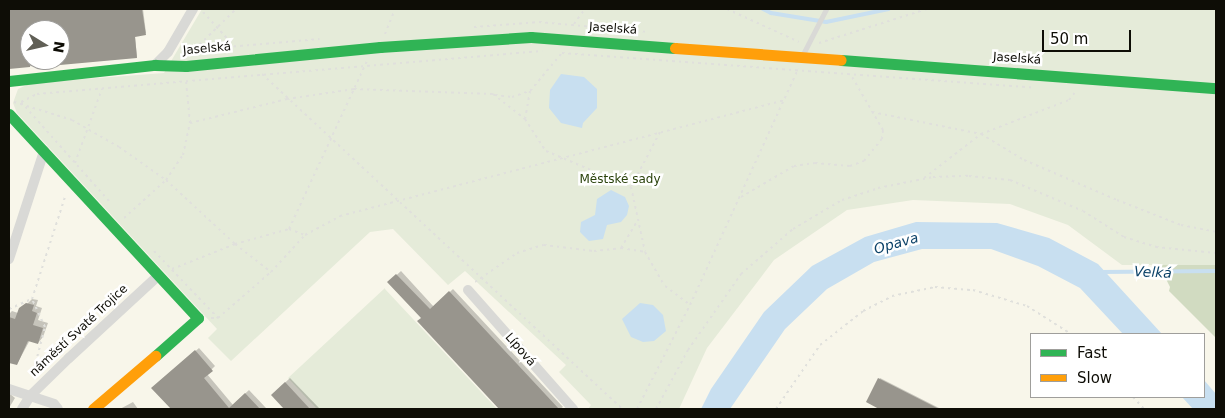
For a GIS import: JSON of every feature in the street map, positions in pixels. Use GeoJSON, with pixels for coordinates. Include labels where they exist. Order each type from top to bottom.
{"type":"FeatureCollection","features":[{"type":"Feature","properties":{"kind":"street"},"geometry":{"type":"LineString","coordinates":[[155,65],[168,52],[193,9]]}},
{"type":"Feature","properties":{"kind":"street","name":"Jaselská"},"geometry":{"type":"LineString","coordinates":[[9,81],[155,65],[186,66],[380,47],[531,37],[1216,88]]}},
{"type":"Feature","properties":{"kind":"street"},"geometry":{"type":"LineString","coordinates":[[9,117],[71,179],[198,318],[93,409]]}},
{"type":"Feature","properties":{"kind":"street"},"geometry":{"type":"LineString","coordinates":[[9,259],[44,151]]}},
{"type":"Feature","properties":{"kind":"street","name":"náměstí Svaté Trojice"},"geometry":{"type":"LineString","coordinates":[[22,409],[30,396],[44,382],[159,275]]}},
{"type":"Feature","properties":{"kind":"street","name":"Lípová"},"geometry":{"type":"LineString","coordinates":[[468,290],[573,409]]}},
{"type":"Feature","properties":{"kind":"street"},"geometry":{"type":"LineString","coordinates":[[9,389],[54,404],[58,409]]}},
{"type":"Feature","properties":{"kind":"lane"},"geometry":{"type":"LineString","coordinates":[[802,57],[825,11]]}},
{"type":"Feature","properties":{"kind":"path"},"geometry":{"type":"LineString","coordinates":[[200,9],[287,100],[622,409]]}},
{"type":"Feature","properties":{"kind":"path"},"geometry":{"type":"LineString","coordinates":[[195,49],[216,25],[236,9]]}},
{"type":"Feature","properties":{"kind":"path"},"geometry":{"type":"LineString","coordinates":[[289,229],[331,141],[364,65],[380,47],[395,9]]}},
{"type":"Feature","properties":{"kind":"path"},"geometry":{"type":"LineString","coordinates":[[525,119],[530,90],[561,53],[585,9]]}},
{"type":"Feature","properties":{"kind":"path"},"geometry":{"type":"LineString","coordinates":[[727,9],[808,46],[927,9]]}},
{"type":"Feature","properties":{"kind":"path"},"geometry":{"type":"LineString","coordinates":[[115,226],[166,180],[182,155],[190,123],[186,82],[186,50]]}},
{"type":"Feature","properties":{"kind":"path"},"geometry":{"type":"LineString","coordinates":[[20,102],[37,94],[364,65],[542,52],[796,73],[1038,89]]}},
{"type":"Feature","properties":{"kind":"path"},"geometry":{"type":"LineString","coordinates":[[637,409],[690,305],[741,197],[786,100],[802,57]]}},
{"type":"Feature","properties":{"kind":"path"},"geometry":{"type":"LineString","coordinates":[[741,197],[794,166],[816,163],[850,166],[864,161],[882,139],[883,130],[852,77]]}},
{"type":"Feature","properties":{"kind":"path"},"geometry":{"type":"LineString","coordinates":[[44,382],[34,369],[45,327],[32,299],[75,164],[102,89]]}},
{"type":"Feature","properties":{"kind":"path"},"geometry":{"type":"LineString","coordinates":[[190,123],[287,100],[354,89],[512,96],[530,90]]}},
{"type":"Feature","properties":{"kind":"path"},"geometry":{"type":"LineString","coordinates":[[922,179],[981,134],[1069,100],[1076,91],[1066,90]]}},
{"type":"Feature","properties":{"kind":"path"},"geometry":{"type":"LineString","coordinates":[[493,94],[525,119],[546,151],[558,158],[631,186]]}},
{"type":"Feature","properties":{"kind":"path"},"geometry":{"type":"LineString","coordinates":[[198,318],[218,318],[271,272],[306,235],[340,216],[395,200],[786,100]]}},
{"type":"Feature","properties":{"kind":"path"},"geometry":{"type":"LineString","coordinates":[[20,102],[88,129],[166,180],[235,244],[271,272]]}},
{"type":"Feature","properties":{"kind":"path"},"geometry":{"type":"LineString","coordinates":[[20,102],[112,204]]}},
{"type":"Feature","properties":{"kind":"path"},"geometry":{"type":"LineString","coordinates":[[872,112],[981,134],[1024,160],[1117,200],[1181,225],[1216,232]]}},
{"type":"Feature","properties":{"kind":"path"},"geometry":{"type":"LineString","coordinates":[[661,131],[631,186],[645,252],[665,286],[690,305]]}},
{"type":"Feature","properties":{"kind":"path"},"geometry":{"type":"LineString","coordinates":[[656,409],[688,350],[748,268],[793,229],[842,200],[878,188],[922,179],[969,176],[1010,180],[1083,212],[1124,237],[1156,247],[1216,253]]}},
{"type":"Feature","properties":{"kind":"path"},"geometry":{"type":"LineString","coordinates":[[118,211],[130,225]]}},
{"type":"Feature","properties":{"kind":"path"},"geometry":{"type":"LineString","coordinates":[[622,248],[638,219]]}},
{"type":"Feature","properties":{"kind":"path"},"geometry":{"type":"LineString","coordinates":[[172,269],[235,244],[289,229],[306,235]]}},
{"type":"Feature","properties":{"kind":"path"},"geometry":{"type":"LineString","coordinates":[[148,244],[218,318]]}},
{"type":"Feature","properties":{"kind":"path"},"geometry":{"type":"LineString","coordinates":[[468,290],[479,277],[517,253],[544,245],[594,251],[622,248],[645,252]]}},
{"type":"Feature","properties":{"kind":"path"},"geometry":{"type":"LineString","coordinates":[[776,409],[820,345],[863,311],[892,296],[935,287],[973,290],[1027,306],[1069,333]]}},
{"type":"Feature","properties":{"kind":"path"},"geometry":{"type":"LineString","coordinates":[[9,309],[32,299]]}},
{"type":"Feature","properties":{"kind":"path"},"geometry":{"type":"LineString","coordinates":[[1134,398],[1144,409]]}},
{"type":"Feature","properties":{"kind":"green space","name":"Městské sady"},"geometry":{"type":"Polygon","coordinates":[[[202,9],[1216,9],[1216,265],[1122,265],[1068,225],[1010,204],[913,200],[847,210],[774,260],[707,348],[679,409],[588,409],[591,405],[559,372],[566,365],[465,271],[448,285],[393,229],[370,232],[231,361],[208,338],[217,329],[17,113],[13,103],[18,89],[31,83],[164,73],[202,9]]]}},
{"type":"Feature","properties":{"kind":"green space"},"geometry":{"type":"Polygon","coordinates":[[[1159,265],[1216,265],[1216,338],[1169,291],[1170,287],[1159,265]]]}},
{"type":"Feature","properties":{"kind":"green space"},"geometry":{"type":"Polygon","coordinates":[[[385,288],[497,409],[317,409],[288,378],[385,288]]]}},
{"type":"Feature","properties":{"kind":"water"},"geometry":{"type":"Polygon","coordinates":[[[561,74],[584,77],[597,89],[597,108],[583,123],[582,128],[561,123],[549,108],[550,90],[561,74]]]}},
{"type":"Feature","properties":{"kind":"water"},"geometry":{"type":"Polygon","coordinates":[[[611,190],[625,197],[629,206],[627,215],[621,222],[607,225],[603,239],[589,241],[580,232],[581,222],[595,215],[597,199],[611,190]]]}},
{"type":"Feature","properties":{"kind":"water","name":"Opava"},"geometry":{"type":"Polygon","coordinates":[[[916,222],[997,223],[1049,238],[1098,264],[1161,333],[1122,333],[1080,288],[1038,266],[991,249],[922,249],[874,262],[827,289],[785,329],[730,409],[701,409],[711,389],[764,312],[812,266],[865,237],[916,222]]]}},
{"type":"Feature","properties":{"kind":"water"},"geometry":{"type":"Polygon","coordinates":[[[640,303],[653,305],[663,315],[666,331],[654,341],[643,342],[631,337],[622,319],[640,303]]]}},
{"type":"Feature","properties":{"kind":"water"},"geometry":{"type":"Polygon","coordinates":[[[1205,381],[1216,394],[1216,409],[1193,409],[1183,398],[1205,398],[1205,381]]]}},
{"type":"Feature","properties":{"kind":"building"},"geometry":{"type":"Polygon","coordinates":[[[9,9],[142,9],[146,35],[135,37],[137,58],[70,64],[70,20],[20,20],[20,68],[9,69],[9,9]]]}},
{"type":"Feature","properties":{"kind":"building"},"geometry":{"type":"Polygon","coordinates":[[[396,274],[430,309],[449,291],[559,409],[499,409],[417,321],[421,318],[387,282],[396,274]]]}},
{"type":"Feature","properties":{"kind":"building"},"geometry":{"type":"Polygon","coordinates":[[[26,303],[34,305],[32,311],[37,313],[33,325],[43,328],[38,344],[28,341],[17,365],[9,363],[9,317],[15,319],[19,308],[26,303]]]}},
{"type":"Feature","properties":{"kind":"building"},"geometry":{"type":"Polygon","coordinates":[[[195,350],[213,371],[204,378],[229,408],[245,393],[260,409],[171,409],[151,388],[195,350]]]}},
{"type":"Feature","properties":{"kind":"building"},"geometry":{"type":"Polygon","coordinates":[[[878,378],[939,409],[879,409],[866,402],[878,378]]]}},
{"type":"Feature","properties":{"kind":"building"},"geometry":{"type":"Polygon","coordinates":[[[285,382],[310,409],[284,409],[271,395],[285,382]]]}},
{"type":"Feature","properties":{"kind":"waterway"},"geometry":{"type":"LineString","coordinates":[[763,9],[771,13],[826,22],[889,9]]}},
{"type":"Feature","properties":{"kind":"waterway","name":"Velká"},"geometry":{"type":"LineString","coordinates":[[1101,272],[1216,271]]}},
{"type":"Feature","properties":{"kind":"traffic: fast"},"geometry":{"type":"LineString","coordinates":[[9,81],[155,65],[186,66],[380,47],[531,37],[675,48]]}},
{"type":"Feature","properties":{"kind":"traffic: fast"},"geometry":{"type":"LineString","coordinates":[[841,60],[1216,88]]}},
{"type":"Feature","properties":{"kind":"traffic: fast"},"geometry":{"type":"LineString","coordinates":[[9,114],[198,318],[155,356]]}},
{"type":"Feature","properties":{"kind":"traffic: slow"},"geometry":{"type":"LineString","coordinates":[[675,48],[841,60]]}},
{"type":"Feature","properties":{"kind":"traffic: slow"},"geometry":{"type":"LineString","coordinates":[[93,409],[155,356]]}}]}
